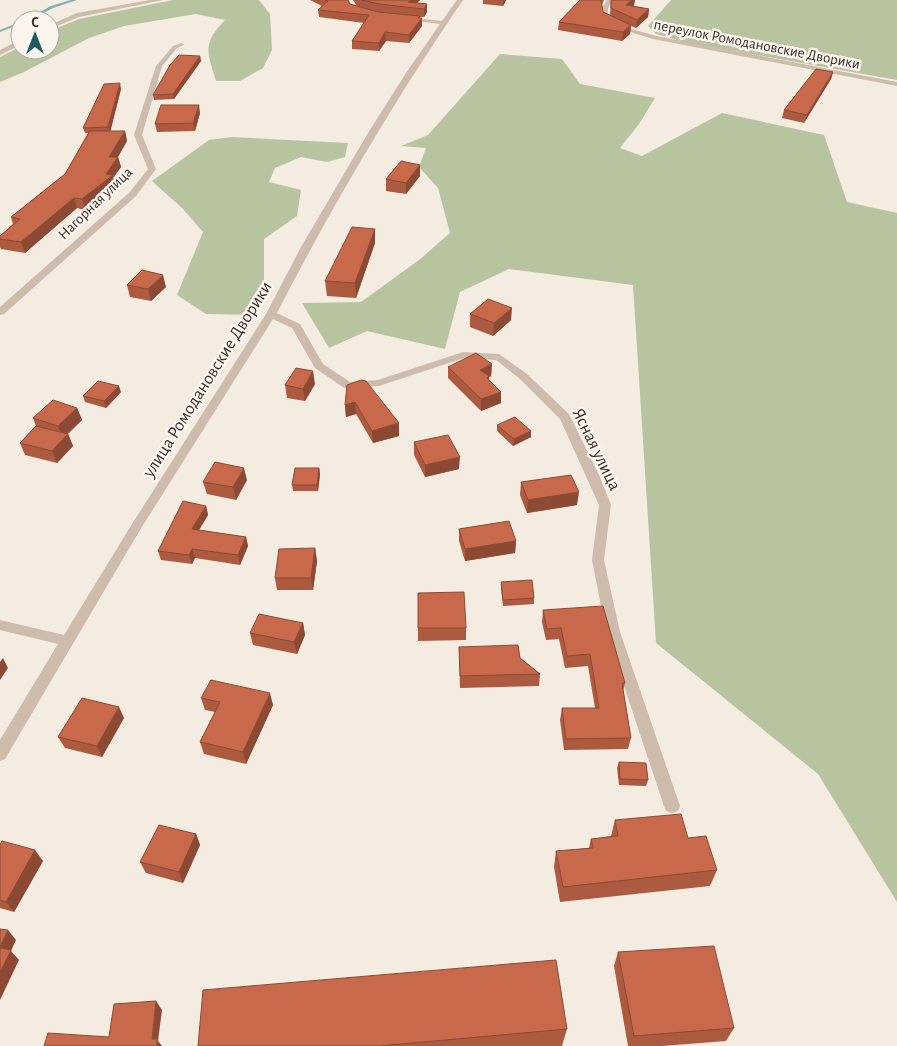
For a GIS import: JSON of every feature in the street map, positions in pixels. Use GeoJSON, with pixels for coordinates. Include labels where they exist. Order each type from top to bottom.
{"type":"FeatureCollection","features":[{"type":"Feature","properties":{"kind":"street"},"geometry":{"type":"LineString","coordinates":[[60,22],[77,16],[160,0]]}},
{"type":"Feature","properties":{"kind":"street","name":"улица Ромодановские Дворики"},"geometry":{"type":"LineString","coordinates":[[0,754],[141,519],[271,314],[306,247],[372,133],[409,73],[460,0]]}},
{"type":"Feature","properties":{"kind":"street","name":"переулок Ромодановские Дворики"},"geometry":{"type":"LineString","coordinates":[[610,0],[605,8],[605,18],[626,29],[655,38],[897,84]]}},
{"type":"Feature","properties":{"kind":"street"},"geometry":{"type":"LineString","coordinates":[[398,18],[444,23]]}},
{"type":"Feature","properties":{"kind":"street","name":"Нагорная улица"},"geometry":{"type":"LineString","coordinates":[[0,312],[133,194],[152,170],[138,135],[159,66],[175,47],[181,45]]}},
{"type":"Feature","properties":{"kind":"street","name":"Ясная улица"},"geometry":{"type":"LineString","coordinates":[[271,314],[296,326],[319,366],[348,386],[380,383],[463,356],[499,357],[523,376],[565,417],[594,477],[605,505],[598,560],[613,632],[672,806]]}},
{"type":"Feature","properties":{"kind":"street"},"geometry":{"type":"LineString","coordinates":[[0,625],[68,640]]}},
{"type":"Feature","properties":{"kind":"green space"},"geometry":{"type":"Polygon","coordinates":[[[173,0],[259,0],[270,14],[272,50],[263,68],[240,81],[216,81],[208,48],[213,35],[225,20],[196,14],[124,26],[89,38],[60,53],[60,27],[79,19],[173,0]]]}},
{"type":"Feature","properties":{"kind":"green space"},"geometry":{"type":"Polygon","coordinates":[[[671,0],[897,0],[897,80],[689,43],[656,34],[648,26],[671,0]]]}},
{"type":"Feature","properties":{"kind":"green space"},"geometry":{"type":"Polygon","coordinates":[[[10,52],[10,60],[47,60],[0,82],[0,57],[10,52]]]}},
{"type":"Feature","properties":{"kind":"green space"},"geometry":{"type":"Polygon","coordinates":[[[500,54],[562,59],[580,84],[655,98],[639,124],[620,148],[642,156],[722,113],[824,135],[847,202],[897,213],[897,902],[818,774],[656,643],[633,285],[509,269],[460,292],[445,349],[367,331],[329,348],[302,303],[361,302],[419,260],[450,233],[438,188],[419,167],[426,148],[401,146],[428,135],[500,54]]]}},
{"type":"Feature","properties":{"kind":"green space"},"geometry":{"type":"Polygon","coordinates":[[[232,137],[348,143],[345,157],[327,162],[301,157],[275,168],[269,182],[301,190],[297,216],[264,239],[264,294],[254,315],[206,314],[177,295],[203,232],[183,209],[152,181],[209,140],[232,137]]]}},
{"type":"Feature","properties":{"kind":"building"},"geometry":{"type":"Polygon","coordinates":[[[325,0],[348,0],[350,4],[378,12],[420,16],[418,18],[422,18],[409,35],[385,32],[379,43],[352,41],[369,15],[318,10],[328,1],[325,0]]]}},
{"type":"Feature","properties":{"kind":"building"},"geometry":{"type":"Polygon","coordinates":[[[362,0],[411,0],[408,2],[427,4],[424,9],[379,4],[362,0]]]}},
{"type":"Feature","properties":{"kind":"building"},"geometry":{"type":"Polygon","coordinates":[[[580,0],[601,0],[603,12],[631,25],[623,32],[559,22],[580,0]]]}},
{"type":"Feature","properties":{"kind":"building"},"geometry":{"type":"Polygon","coordinates":[[[611,0],[632,0],[626,5],[649,9],[637,20],[611,8],[611,0]]]}},
{"type":"Feature","properties":{"kind":"building"},"geometry":{"type":"Polygon","coordinates":[[[179,55],[200,56],[173,94],[153,95],[170,65],[179,55]]]}},
{"type":"Feature","properties":{"kind":"building"},"geometry":{"type":"Polygon","coordinates":[[[816,69],[833,72],[807,115],[784,110],[816,69]]]}},
{"type":"Feature","properties":{"kind":"building"},"geometry":{"type":"Polygon","coordinates":[[[120,83],[108,127],[83,128],[104,84],[120,83]]]}},
{"type":"Feature","properties":{"kind":"building"},"geometry":{"type":"Polygon","coordinates":[[[161,105],[199,105],[193,123],[155,124],[161,105]]]}},
{"type":"Feature","properties":{"kind":"building"},"geometry":{"type":"Polygon","coordinates":[[[90,131],[125,131],[109,157],[118,157],[106,174],[113,175],[82,199],[74,198],[21,242],[0,239],[0,236],[20,219],[11,217],[65,174],[90,131]]]}},
{"type":"Feature","properties":{"kind":"building"},"geometry":{"type":"Polygon","coordinates":[[[401,161],[420,165],[406,183],[386,179],[401,161]]]}},
{"type":"Feature","properties":{"kind":"building"},"geometry":{"type":"Polygon","coordinates":[[[352,227],[375,229],[355,283],[325,281],[352,227]]]}},
{"type":"Feature","properties":{"kind":"building"},"geometry":{"type":"Polygon","coordinates":[[[142,270],[163,275],[148,289],[127,285],[142,270]]]}},
{"type":"Feature","properties":{"kind":"building"},"geometry":{"type":"Polygon","coordinates":[[[488,299],[512,308],[494,323],[470,314],[488,299]]]}},
{"type":"Feature","properties":{"kind":"building"},"geometry":{"type":"Polygon","coordinates":[[[476,353],[492,364],[480,370],[489,376],[487,378],[501,392],[481,399],[448,367],[476,353]]]}},
{"type":"Feature","properties":{"kind":"building"},"geometry":{"type":"Polygon","coordinates":[[[296,368],[313,371],[303,389],[285,385],[296,368]]]}},
{"type":"Feature","properties":{"kind":"building"},"geometry":{"type":"Polygon","coordinates":[[[361,380],[366,381],[399,423],[372,431],[355,402],[345,405],[347,385],[361,380]]]}},
{"type":"Feature","properties":{"kind":"building"},"geometry":{"type":"Polygon","coordinates":[[[98,381],[119,386],[104,401],[83,396],[98,381]]]}},
{"type":"Feature","properties":{"kind":"building"},"geometry":{"type":"Polygon","coordinates":[[[53,400],[77,408],[58,426],[33,418],[53,400]]]}},
{"type":"Feature","properties":{"kind":"building"},"geometry":{"type":"Polygon","coordinates":[[[515,417],[531,431],[514,439],[497,425],[515,417]]]}},
{"type":"Feature","properties":{"kind":"building"},"geometry":{"type":"Polygon","coordinates":[[[36,426],[68,434],[52,451],[20,443],[36,426]]]}},
{"type":"Feature","properties":{"kind":"building"},"geometry":{"type":"Polygon","coordinates":[[[448,435],[460,457],[425,465],[414,442],[448,435]]]}},
{"type":"Feature","properties":{"kind":"building"},"geometry":{"type":"Polygon","coordinates":[[[215,462],[244,468],[233,487],[203,482],[215,462]]]}},
{"type":"Feature","properties":{"kind":"building"},"geometry":{"type":"Polygon","coordinates":[[[295,468],[319,468],[317,485],[292,485],[295,468]]]}},
{"type":"Feature","properties":{"kind":"building"},"geometry":{"type":"Polygon","coordinates":[[[571,475],[579,492],[528,500],[521,482],[571,475]]]}},
{"type":"Feature","properties":{"kind":"building"},"geometry":{"type":"Polygon","coordinates":[[[183,501],[206,506],[192,529],[246,537],[238,555],[192,549],[189,555],[158,551],[183,501]]]}},
{"type":"Feature","properties":{"kind":"building"},"geometry":{"type":"Polygon","coordinates":[[[509,521],[516,541],[465,549],[459,529],[509,521]]]}},
{"type":"Feature","properties":{"kind":"building"},"geometry":{"type":"Polygon","coordinates":[[[315,548],[311,578],[275,578],[279,549],[315,548]]]}},
{"type":"Feature","properties":{"kind":"building"},"geometry":{"type":"Polygon","coordinates":[[[532,580],[534,598],[503,600],[501,582],[532,580]]]}},
{"type":"Feature","properties":{"kind":"building"},"geometry":{"type":"Polygon","coordinates":[[[464,592],[466,628],[418,628],[418,593],[464,592]]]}},
{"type":"Feature","properties":{"kind":"building"},"geometry":{"type":"Polygon","coordinates":[[[603,606],[625,683],[622,683],[631,738],[566,739],[562,708],[599,708],[590,654],[567,656],[561,628],[547,629],[543,610],[603,606]]]}},
{"type":"Feature","properties":{"kind":"building"},"geometry":{"type":"Polygon","coordinates":[[[259,614],[303,623],[294,642],[250,633],[259,614]]]}},
{"type":"Feature","properties":{"kind":"building"},"geometry":{"type":"Polygon","coordinates":[[[518,645],[520,658],[540,674],[460,676],[459,647],[518,645]]]}},
{"type":"Feature","properties":{"kind":"building"},"geometry":{"type":"Polygon","coordinates":[[[211,680],[270,693],[243,752],[200,742],[220,702],[201,698],[211,680]]]}},
{"type":"Feature","properties":{"kind":"building"},"geometry":{"type":"Polygon","coordinates":[[[82,698],[119,707],[97,746],[58,737],[82,698]]]}},
{"type":"Feature","properties":{"kind":"building"},"geometry":{"type":"Polygon","coordinates":[[[619,762],[646,763],[648,780],[620,779],[619,762]]]}},
{"type":"Feature","properties":{"kind":"building"},"geometry":{"type":"Polygon","coordinates":[[[681,814],[688,838],[706,836],[717,870],[563,887],[556,851],[593,848],[591,839],[618,836],[615,820],[681,814]]]}},
{"type":"Feature","properties":{"kind":"building"},"geometry":{"type":"Polygon","coordinates":[[[159,825],[196,834],[179,872],[140,862],[159,825]]]}},
{"type":"Feature","properties":{"kind":"building"},"geometry":{"type":"Polygon","coordinates":[[[2,841],[35,850],[6,902],[0,900],[0,844],[2,841]]]}},
{"type":"Feature","properties":{"kind":"building"},"geometry":{"type":"Polygon","coordinates":[[[0,929],[8,930],[0,947],[0,929]]]}},
{"type":"Feature","properties":{"kind":"building"},"geometry":{"type":"Polygon","coordinates":[[[714,946],[734,1028],[634,1036],[618,952],[714,946]]]}},
{"type":"Feature","properties":{"kind":"building"},"geometry":{"type":"Polygon","coordinates":[[[0,948],[11,950],[0,973],[0,948]]]}},
{"type":"Feature","properties":{"kind":"building"},"geometry":{"type":"Polygon","coordinates":[[[556,960],[567,1029],[379,1046],[198,1046],[203,990],[556,960]]]}},
{"type":"Feature","properties":{"kind":"building"},"geometry":{"type":"Polygon","coordinates":[[[156,1001],[152,1039],[157,1039],[157,1046],[44,1046],[48,1033],[109,1037],[114,1004],[156,1001]]]}},
{"type":"Feature","properties":{"kind":"waterway"},"geometry":{"type":"LineString","coordinates":[[46,10],[75,0]]}},
{"type":"Feature","properties":{"kind":"waterway"},"geometry":{"type":"LineString","coordinates":[[0,31],[10,27]]}}]}
